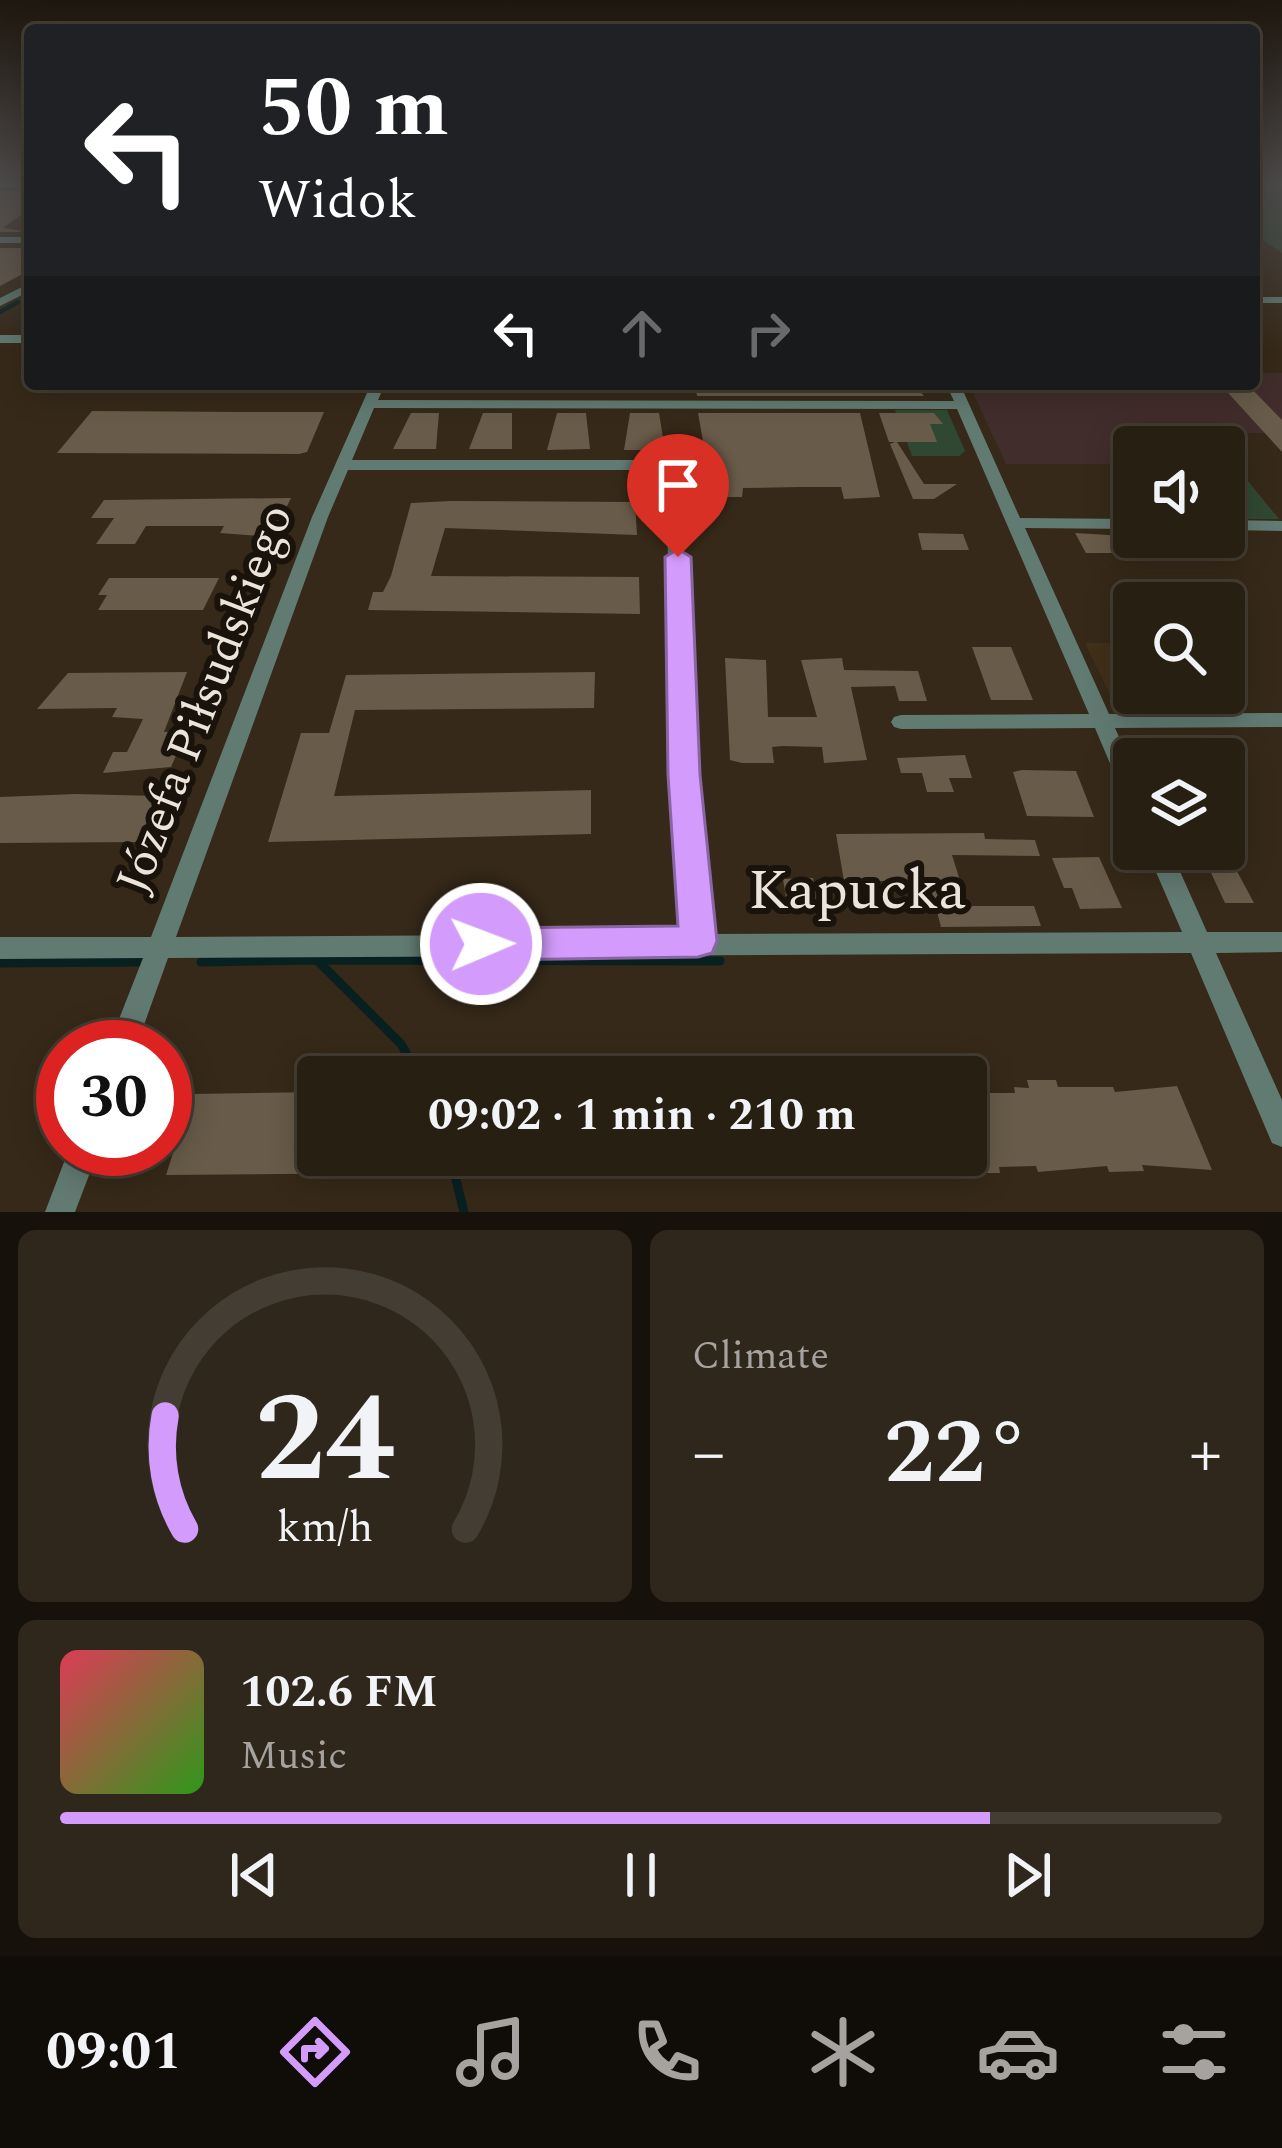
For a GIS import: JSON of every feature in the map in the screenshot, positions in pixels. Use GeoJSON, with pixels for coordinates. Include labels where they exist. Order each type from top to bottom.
{"type":"FeatureCollection","features":[{"type":"Feature","properties":{"kind":"street","name":"Józefa Piłsudskiego"},"geometry":{"type":"LineString","coordinates":[[132,1020],[376,390]]}},
{"type":"Feature","properties":{"kind":"street"},"geometry":{"type":"LineString","coordinates":[[956,390],[1113,745]]}},
{"type":"Feature","properties":{"kind":"street"},"geometry":{"type":"LineString","coordinates":[[370,404],[962,405]]}},
{"type":"Feature","properties":{"kind":"street"},"geometry":{"type":"LineString","coordinates":[[344,465],[651,465],[674,473],[685,787],[698,941]]}},
{"type":"Feature","properties":{"kind":"street"},"geometry":{"type":"LineString","coordinates":[[1014,523],[1113,524]]}},
{"type":"Feature","properties":{"kind":"street"},"geometry":{"type":"LineString","coordinates":[[1245,525],[1282,526]]}},
{"type":"Feature","properties":{"kind":"street"},"geometry":{"type":"LineString","coordinates":[[901,722],[1282,720]]}},
{"type":"Feature","properties":{"kind":"street"},"geometry":{"type":"LineString","coordinates":[[1168,870],[1282,1133]]}},
{"type":"Feature","properties":{"kind":"street","name":"Kapucka"},"geometry":{"type":"LineString","coordinates":[[0,948],[1282,941]]}},
{"type":"Feature","properties":{"kind":"street"},"geometry":{"type":"LineString","coordinates":[[60,1212],[74,1176]]}},
{"type":"Feature","properties":{"kind":"shaded area"},"geometry":{"type":"Polygon","coordinates":[[[1260,373],[1282,373],[1282,433],[1245,433],[1245,426],[1113,426],[1113,464],[1006,464],[972,390],[1260,390],[1260,373]]]}},
{"type":"Feature","properties":{"kind":"shaded area"},"geometry":{"type":"Polygon","coordinates":[[[1085,643],[1113,643],[1113,701],[1085,643]]]}},
{"type":"Feature","properties":{"kind":"green space"},"geometry":{"type":"Polygon","coordinates":[[[1262,240],[1282,240],[1282,253],[1262,240]]]}},
{"type":"Feature","properties":{"kind":"green space"},"geometry":{"type":"Polygon","coordinates":[[[895,410],[947,410],[965,451],[959,456],[912,456],[895,410]]]}},
{"type":"Feature","properties":{"kind":"green space"},"geometry":{"type":"Polygon","coordinates":[[[1245,477],[1279,519],[1245,519],[1245,477]]]}},
{"type":"Feature","properties":{"kind":"building"},"geometry":{"type":"Polygon","coordinates":[[[0,248],[24,248],[24,273],[0,286],[0,248]]]}},
{"type":"Feature","properties":{"kind":"building"},"geometry":{"type":"Polygon","coordinates":[[[696,390],[919,390],[924,396],[697,396],[696,390]]]}},
{"type":"Feature","properties":{"kind":"building"},"geometry":{"type":"Polygon","coordinates":[[[1225,390],[1253,390],[1282,420],[1282,452],[1225,390]]]}},
{"type":"Feature","properties":{"kind":"building"},"geometry":{"type":"Polygon","coordinates":[[[92,411],[324,412],[307,452],[299,454],[57,453],[92,411]]]}},
{"type":"Feature","properties":{"kind":"building"},"geometry":{"type":"Polygon","coordinates":[[[411,413],[439,413],[436,449],[393,449],[411,413]]]}},
{"type":"Feature","properties":{"kind":"building"},"geometry":{"type":"Polygon","coordinates":[[[483,413],[512,413],[512,449],[469,449],[483,413]]]}},
{"type":"Feature","properties":{"kind":"building"},"geometry":{"type":"Polygon","coordinates":[[[557,413],[586,413],[590,449],[547,450],[557,413]]]}},
{"type":"Feature","properties":{"kind":"building"},"geometry":{"type":"Polygon","coordinates":[[[630,413],[659,413],[665,450],[624,450],[630,413]]]}},
{"type":"Feature","properties":{"kind":"building"},"geometry":{"type":"Polygon","coordinates":[[[698,413],[860,413],[880,497],[844,499],[841,487],[799,487],[743,488],[742,497],[713,497],[698,413]]]}},
{"type":"Feature","properties":{"kind":"building"},"geometry":{"type":"Polygon","coordinates":[[[879,413],[934,413],[943,424],[930,424],[937,442],[897,442],[924,484],[957,484],[934,499],[913,499],[890,444],[895,442],[889,442],[879,413]]]}},
{"type":"Feature","properties":{"kind":"building"},"geometry":{"type":"Polygon","coordinates":[[[291,498],[272,537],[220,533],[224,526],[146,526],[135,544],[96,544],[114,518],[91,518],[104,500],[291,498]]]}},
{"type":"Feature","properties":{"kind":"building"},"geometry":{"type":"Polygon","coordinates":[[[635,502],[637,535],[445,528],[431,576],[639,577],[640,614],[368,610],[373,592],[383,592],[391,576],[411,503],[635,502]]]}},
{"type":"Feature","properties":{"kind":"building"},"geometry":{"type":"Polygon","coordinates":[[[918,533],[963,534],[969,550],[922,550],[918,533]]]}},
{"type":"Feature","properties":{"kind":"building"},"geometry":{"type":"Polygon","coordinates":[[[1075,533],[1113,535],[1113,553],[1086,553],[1075,533]]]}},
{"type":"Feature","properties":{"kind":"building"},"geometry":{"type":"Polygon","coordinates":[[[109,578],[219,578],[203,610],[98,610],[107,595],[98,595],[109,578]]]}},
{"type":"Feature","properties":{"kind":"building"},"geometry":{"type":"Polygon","coordinates":[[[972,647],[1011,647],[1033,700],[991,700],[972,647]]]}},
{"type":"Feature","properties":{"kind":"building"},"geometry":{"type":"Polygon","coordinates":[[[725,658],[766,660],[768,717],[817,717],[801,660],[842,658],[844,670],[918,671],[927,701],[899,701],[895,686],[851,687],[867,760],[824,763],[822,747],[782,746],[772,747],[774,763],[742,763],[730,760],[725,658]]]}},
{"type":"Feature","properties":{"kind":"building"},"geometry":{"type":"Polygon","coordinates":[[[187,672],[164,732],[187,731],[171,767],[103,773],[113,752],[127,752],[143,719],[112,717],[117,708],[37,709],[68,673],[187,672]]]}},
{"type":"Feature","properties":{"kind":"building"},"geometry":{"type":"Polygon","coordinates":[[[595,672],[594,708],[355,710],[334,796],[591,790],[591,834],[268,842],[301,733],[329,733],[346,675],[595,672]]]}},
{"type":"Feature","properties":{"kind":"building"},"geometry":{"type":"Polygon","coordinates":[[[965,755],[972,778],[949,778],[954,792],[927,792],[922,773],[901,773],[897,758],[965,755]]]}},
{"type":"Feature","properties":{"kind":"building"},"geometry":{"type":"Polygon","coordinates":[[[1076,771],[1094,817],[1027,816],[1013,772],[1076,771]]]}},
{"type":"Feature","properties":{"kind":"building"},"geometry":{"type":"Polygon","coordinates":[[[158,796],[138,842],[0,843],[0,797],[158,796]]]}},
{"type":"Feature","properties":{"kind":"building"},"geometry":{"type":"Polygon","coordinates":[[[984,833],[985,839],[1035,840],[1040,856],[952,855],[968,906],[1034,906],[1041,926],[941,927],[929,881],[844,881],[836,834],[984,833]]]}},
{"type":"Feature","properties":{"kind":"building"},"geometry":{"type":"Polygon","coordinates":[[[1099,857],[1122,908],[1080,909],[1072,888],[1064,888],[1052,858],[1099,857]]]}},
{"type":"Feature","properties":{"kind":"building"},"geometry":{"type":"Polygon","coordinates":[[[1210,870],[1236,870],[1254,903],[1225,903],[1210,870]]]}},
{"type":"Feature","properties":{"kind":"building"},"geometry":{"type":"Polygon","coordinates":[[[813,878],[819,907],[788,909],[783,879],[813,878]]]}},
{"type":"Feature","properties":{"kind":"building"},"geometry":{"type":"Polygon","coordinates":[[[1027,1080],[1056,1080],[1058,1087],[1113,1087],[1115,1092],[1177,1086],[1212,1170],[1142,1165],[1144,1171],[1109,1172],[1107,1166],[1038,1172],[1036,1166],[999,1167],[1000,1173],[987,1173],[987,1093],[1029,1088],[1027,1080]]]}},
{"type":"Feature","properties":{"kind":"building"},"geometry":{"type":"Polygon","coordinates":[[[297,1092],[297,1174],[192,1175],[192,1094],[297,1092]]]}},
{"type":"Feature","properties":{"kind":"waterway"},"geometry":{"type":"LineString","coordinates":[[0,312],[18,302]]}},
{"type":"Feature","properties":{"kind":"waterway"},"geometry":{"type":"LineString","coordinates":[[201,962],[317,960]]}},
{"type":"Feature","properties":{"kind":"waterway"},"geometry":{"type":"LineString","coordinates":[[317,960],[720,961]]}},
{"type":"Feature","properties":{"kind":"waterway"},"geometry":{"type":"LineString","coordinates":[[317,960],[408,1056]]}},
{"type":"Feature","properties":{"kind":"waterway"},"geometry":{"type":"LineString","coordinates":[[0,963],[141,962]]}},
{"type":"Feature","properties":{"kind":"waterway"},"geometry":{"type":"LineString","coordinates":[[455,1176],[464,1212]]}},
{"type":"Feature","properties":{"kind":"route"},"geometry":{"type":"LineString","coordinates":[[481,944],[698,941],[684,775],[678,557]]}}]}
